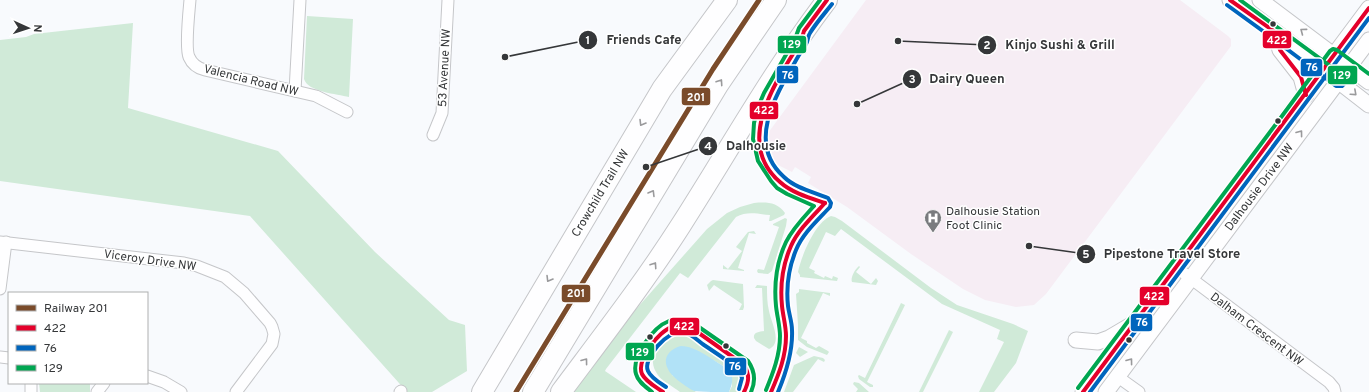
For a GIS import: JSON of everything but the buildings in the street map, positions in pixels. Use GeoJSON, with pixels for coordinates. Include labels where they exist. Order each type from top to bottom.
{"type":"FeatureCollection","features":[{"type":"Feature","properties":{"kind":"highway"},"geometry":{"type":"LineString","coordinates":[[662,89],[712,0]]}},
{"type":"Feature","properties":{"kind":"highway","name":"Crowchild Trail NW"},"geometry":{"type":"LineString","coordinates":[[482,392],[662,89],[727,0]]}},
{"type":"Feature","properties":{"kind":"highway"},"geometry":{"type":"LineString","coordinates":[[533,392],[718,85],[776,0]]}},
{"type":"Feature","properties":{"kind":"highway"},"geometry":{"type":"LineString","coordinates":[[561,392],[637,291],[681,225],[780,66],[827,0]]}},
{"type":"Feature","properties":{"kind":"street","name":"Valencia Road NW"},"geometry":{"type":"LineString","coordinates":[[190,0],[187,52],[192,63],[200,69],[316,96],[347,112]]}},
{"type":"Feature","properties":{"kind":"street"},"geometry":{"type":"LineString","coordinates":[[295,91],[300,0]]}},
{"type":"Feature","properties":{"kind":"street","name":"53 Avenue NW"},"geometry":{"type":"LineString","coordinates":[[433,135],[442,113],[448,0]]}},
{"type":"Feature","properties":{"kind":"street"},"geometry":{"type":"LineString","coordinates":[[1230,0],[1324,69],[1369,105]]}},
{"type":"Feature","properties":{"kind":"street"},"geometry":{"type":"LineString","coordinates":[[1260,0],[1369,82]]}},
{"type":"Feature","properties":{"kind":"street","name":"Dalhousie Drive NW"},"geometry":{"type":"LineString","coordinates":[[1083,392],[1137,322],[1369,8]]}},
{"type":"Feature","properties":{"kind":"street"},"geometry":{"type":"LineString","coordinates":[[1275,32],[1280,50],[1301,77],[1306,95]]}},
{"type":"Feature","properties":{"kind":"street"},"geometry":{"type":"LineString","coordinates":[[1368,42],[1369,58]]}},
{"type":"Feature","properties":{"kind":"street","name":"Dalhousie Drive NW"},"geometry":{"type":"LineString","coordinates":[[1106,392],[1368,42]]}},
{"type":"Feature","properties":{"kind":"street"},"geometry":{"type":"LineString","coordinates":[[0,289],[3,242]]}},
{"type":"Feature","properties":{"kind":"street","name":"Viceroy Drive NW"},"geometry":{"type":"LineString","coordinates":[[3,242],[184,263],[197,266],[225,277],[244,294],[270,322],[274,334],[272,344],[236,392]]}},
{"type":"Feature","properties":{"kind":"street","name":"Dalham Crescent NW"},"geometry":{"type":"LineString","coordinates":[[1177,268],[1329,382],[1334,388],[1335,392]]}},
{"type":"Feature","properties":{"kind":"street"},"geometry":{"type":"LineString","coordinates":[[1076,340],[1098,342],[1109,338],[1137,322]]}},
{"type":"Feature","properties":{"kind":"street"},"geometry":{"type":"LineString","coordinates":[[148,376],[164,382],[180,392]]}},
{"type":"Feature","properties":{"kind":"street"},"geometry":{"type":"LineString","coordinates":[[1118,377],[1139,392]]}},
{"type":"Feature","properties":{"kind":"street"},"geometry":{"type":"LineString","coordinates":[[97,392],[103,384]]}},
{"type":"Feature","properties":{"kind":"shaded area"},"geometry":{"type":"Polygon","coordinates":[[[866,0],[1180,0],[1228,36],[1231,39],[1231,46],[1046,294],[1034,305],[1016,307],[985,300],[963,289],[911,254],[847,207],[808,183],[811,177],[795,167],[792,172],[774,163],[768,133],[866,0]]]}},
{"type":"Feature","properties":{"kind":"green space"},"geometry":{"type":"Polygon","coordinates":[[[307,16],[353,19],[349,97],[317,90],[311,87],[304,79],[307,16]]]}},
{"type":"Feature","properties":{"kind":"green space"},"geometry":{"type":"Polygon","coordinates":[[[133,23],[128,108],[278,151],[375,252],[449,320],[465,325],[467,371],[432,392],[407,392],[250,216],[0,181],[0,40],[26,37],[34,34],[133,23]]]}},
{"type":"Feature","properties":{"kind":"green space"},"geometry":{"type":"Polygon","coordinates":[[[754,203],[775,205],[782,209],[785,213],[784,215],[771,221],[769,221],[770,215],[748,213],[736,217],[688,278],[680,273],[606,369],[605,371],[636,392],[570,392],[622,325],[707,229],[727,213],[754,203]]]}},
{"type":"Feature","properties":{"kind":"green space"},"geometry":{"type":"Polygon","coordinates":[[[831,216],[842,221],[931,288],[957,305],[1013,324],[1028,331],[1016,363],[994,392],[979,392],[1004,342],[997,339],[1000,330],[942,304],[841,229],[835,236],[826,232],[809,268],[815,271],[814,273],[824,278],[825,276],[832,279],[833,276],[838,278],[837,281],[800,277],[798,272],[814,232],[831,216]]]}},
{"type":"Feature","properties":{"kind":"green space"},"geometry":{"type":"Polygon","coordinates":[[[785,218],[787,219],[786,226],[772,271],[768,274],[758,273],[758,269],[764,270],[779,227],[773,224],[785,218]]]}},
{"type":"Feature","properties":{"kind":"green space"},"geometry":{"type":"Polygon","coordinates":[[[754,231],[756,234],[749,233],[738,268],[744,271],[723,269],[723,265],[728,269],[742,251],[736,247],[748,232],[754,231]]]}},
{"type":"Feature","properties":{"kind":"green space"},"geometry":{"type":"Polygon","coordinates":[[[859,266],[860,267],[856,272],[871,284],[876,278],[878,281],[876,285],[852,282],[853,274],[859,266]]]}},
{"type":"Feature","properties":{"kind":"green space"},"geometry":{"type":"Polygon","coordinates":[[[713,280],[743,284],[743,310],[739,310],[742,304],[714,285],[709,291],[707,285],[713,280]]]}},
{"type":"Feature","properties":{"kind":"green space"},"geometry":{"type":"Polygon","coordinates":[[[757,285],[767,286],[768,308],[776,337],[773,346],[769,349],[756,341],[754,338],[755,333],[764,331],[762,288],[755,288],[757,285]]]}},
{"type":"Feature","properties":{"kind":"green space"},"geometry":{"type":"Polygon","coordinates":[[[799,289],[830,293],[830,296],[823,293],[801,338],[816,348],[819,346],[828,351],[829,352],[827,355],[807,347],[798,340],[796,294],[799,292],[799,289]]]}},
{"type":"Feature","properties":{"kind":"green space"},"geometry":{"type":"Polygon","coordinates":[[[901,303],[905,305],[867,382],[873,385],[873,387],[870,387],[859,379],[858,376],[859,375],[865,378],[901,303]]]}},
{"type":"Feature","properties":{"kind":"green space"},"geometry":{"type":"Polygon","coordinates":[[[949,330],[953,332],[923,392],[919,392],[949,330]]]}},
{"type":"Feature","properties":{"kind":"green space"},"geometry":{"type":"Polygon","coordinates":[[[679,332],[694,335],[734,362],[740,372],[741,379],[741,384],[737,392],[729,392],[732,386],[730,370],[713,360],[672,375],[696,392],[680,392],[660,378],[653,366],[655,353],[662,342],[673,334],[679,332]]]}},
{"type":"Feature","properties":{"kind":"green space"},"geometry":{"type":"Polygon","coordinates":[[[799,347],[808,352],[800,357],[796,353],[799,347]]]}},
{"type":"Feature","properties":{"kind":"green space"},"geometry":{"type":"Polygon","coordinates":[[[814,356],[825,360],[824,362],[818,359],[793,392],[784,392],[794,365],[814,356]]]}},
{"type":"Feature","properties":{"kind":"green space"},"geometry":{"type":"Polygon","coordinates":[[[854,382],[859,383],[869,392],[856,392],[858,389],[853,384],[854,382]]]}},
{"type":"Feature","properties":{"kind":"green space"},"geometry":{"type":"Polygon","coordinates":[[[39,384],[90,384],[90,392],[40,392],[39,384]]]}},
{"type":"Feature","properties":{"kind":"water"},"geometry":{"type":"Polygon","coordinates":[[[681,346],[700,351],[730,370],[732,381],[729,392],[694,391],[672,375],[666,365],[667,357],[670,351],[681,346]]]}},
{"type":"Feature","properties":{"kind":"rail line","name":"201"},"geometry":{"type":"LineString","coordinates":[[516,392],[713,69],[759,0]]}},
{"type":"Feature","properties":{"kind":"transit line","name":"129"},"geometry":{"type":"LineString","coordinates":[[766,390],[776,364],[780,343],[775,290],[780,257],[792,232],[814,206],[787,194],[777,188],[771,181],[758,161],[753,139],[754,123],[758,107],[764,93],[795,39],[799,28],[820,0]]}},
{"type":"Feature","properties":{"kind":"transit line","name":"422"},"geometry":{"type":"LineString","coordinates":[[825,203],[796,192],[780,182],[766,166],[760,149],[760,130],[764,111],[771,92],[801,41],[804,31],[827,0]]}},
{"type":"Feature","properties":{"kind":"transit line","name":"422"},"geometry":{"type":"LineString","coordinates":[[1230,0],[1275,32],[1280,50],[1301,77],[1306,95]]}},
{"type":"Feature","properties":{"kind":"transit line","name":"129"},"geometry":{"type":"LineString","coordinates":[[1240,0],[1348,79]]}},
{"type":"Feature","properties":{"kind":"transit line","name":"76"},"geometry":{"type":"LineString","coordinates":[[778,392],[786,370],[792,338],[787,292],[792,263],[799,244],[811,227],[830,207],[831,203],[828,198],[799,187],[784,177],[772,163],[767,148],[766,132],[769,116],[783,84],[805,46],[808,36],[832,4]]}},
{"type":"Feature","properties":{"kind":"transit line","name":"76"},"geometry":{"type":"LineString","coordinates":[[1227,5],[1336,86],[1342,86],[1348,80]]}},
{"type":"Feature","properties":{"kind":"transit line","name":"422"},"geometry":{"type":"LineString","coordinates":[[1083,392],[1369,8]]}},
{"type":"Feature","properties":{"kind":"transit line","name":"76"},"geometry":{"type":"LineString","coordinates":[[1090,392],[1369,18]]}},
{"type":"Feature","properties":{"kind":"transit line","name":"129"},"geometry":{"type":"LineString","coordinates":[[1078,388],[1330,51],[1333,49],[1337,50],[1369,74]]}},
{"type":"Feature","properties":{"kind":"transit line","name":"422"},"geometry":{"type":"LineString","coordinates":[[771,392],[782,365],[786,343],[781,291],[786,260],[791,246],[798,234],[825,203]]}},
{"type":"Feature","properties":{"kind":"transit line","name":"129"},"geometry":{"type":"LineString","coordinates":[[652,392],[642,384],[637,377],[635,367],[637,359],[645,343],[656,329],[673,320],[687,321],[696,325],[748,361],[754,376],[754,384],[751,392]]}},
{"type":"Feature","properties":{"kind":"transit line","name":"422"},"geometry":{"type":"LineString","coordinates":[[663,392],[644,377],[641,368],[642,361],[645,354],[661,334],[672,327],[678,326],[687,327],[696,331],[744,365],[748,378],[744,392]]}},
{"type":"Feature","properties":{"kind":"transit line","name":"76"},"geometry":{"type":"LineString","coordinates":[[666,387],[649,374],[647,366],[649,359],[658,346],[670,335],[677,332],[683,332],[691,335],[739,369],[742,378],[739,389]]}},
{"type":"Feature","properties":{"kind":"place","name":"Kinjo Sushi & Grill"},"geometry":{"type":"Point","coordinates":[898,41]}},
{"type":"Feature","properties":{"kind":"place","name":"Friends Cafe"},"geometry":{"type":"Point","coordinates":[505,57]}},
{"type":"Feature","properties":{"kind":"place","name":"Dairy Queen"},"geometry":{"type":"Point","coordinates":[857,104]}},
{"type":"Feature","properties":{"kind":"place","name":"Dalhousie"},"geometry":{"type":"Point","coordinates":[646,167]}},
{"type":"Feature","properties":{"kind":"place","name":"Dalhousie Station Foot Clinic"},"geometry":{"type":"Point","coordinates":[933,233]}},
{"type":"Feature","properties":{"kind":"place","name":"Pipestone Travel Store"},"geometry":{"type":"Point","coordinates":[1029,246]}}]}
